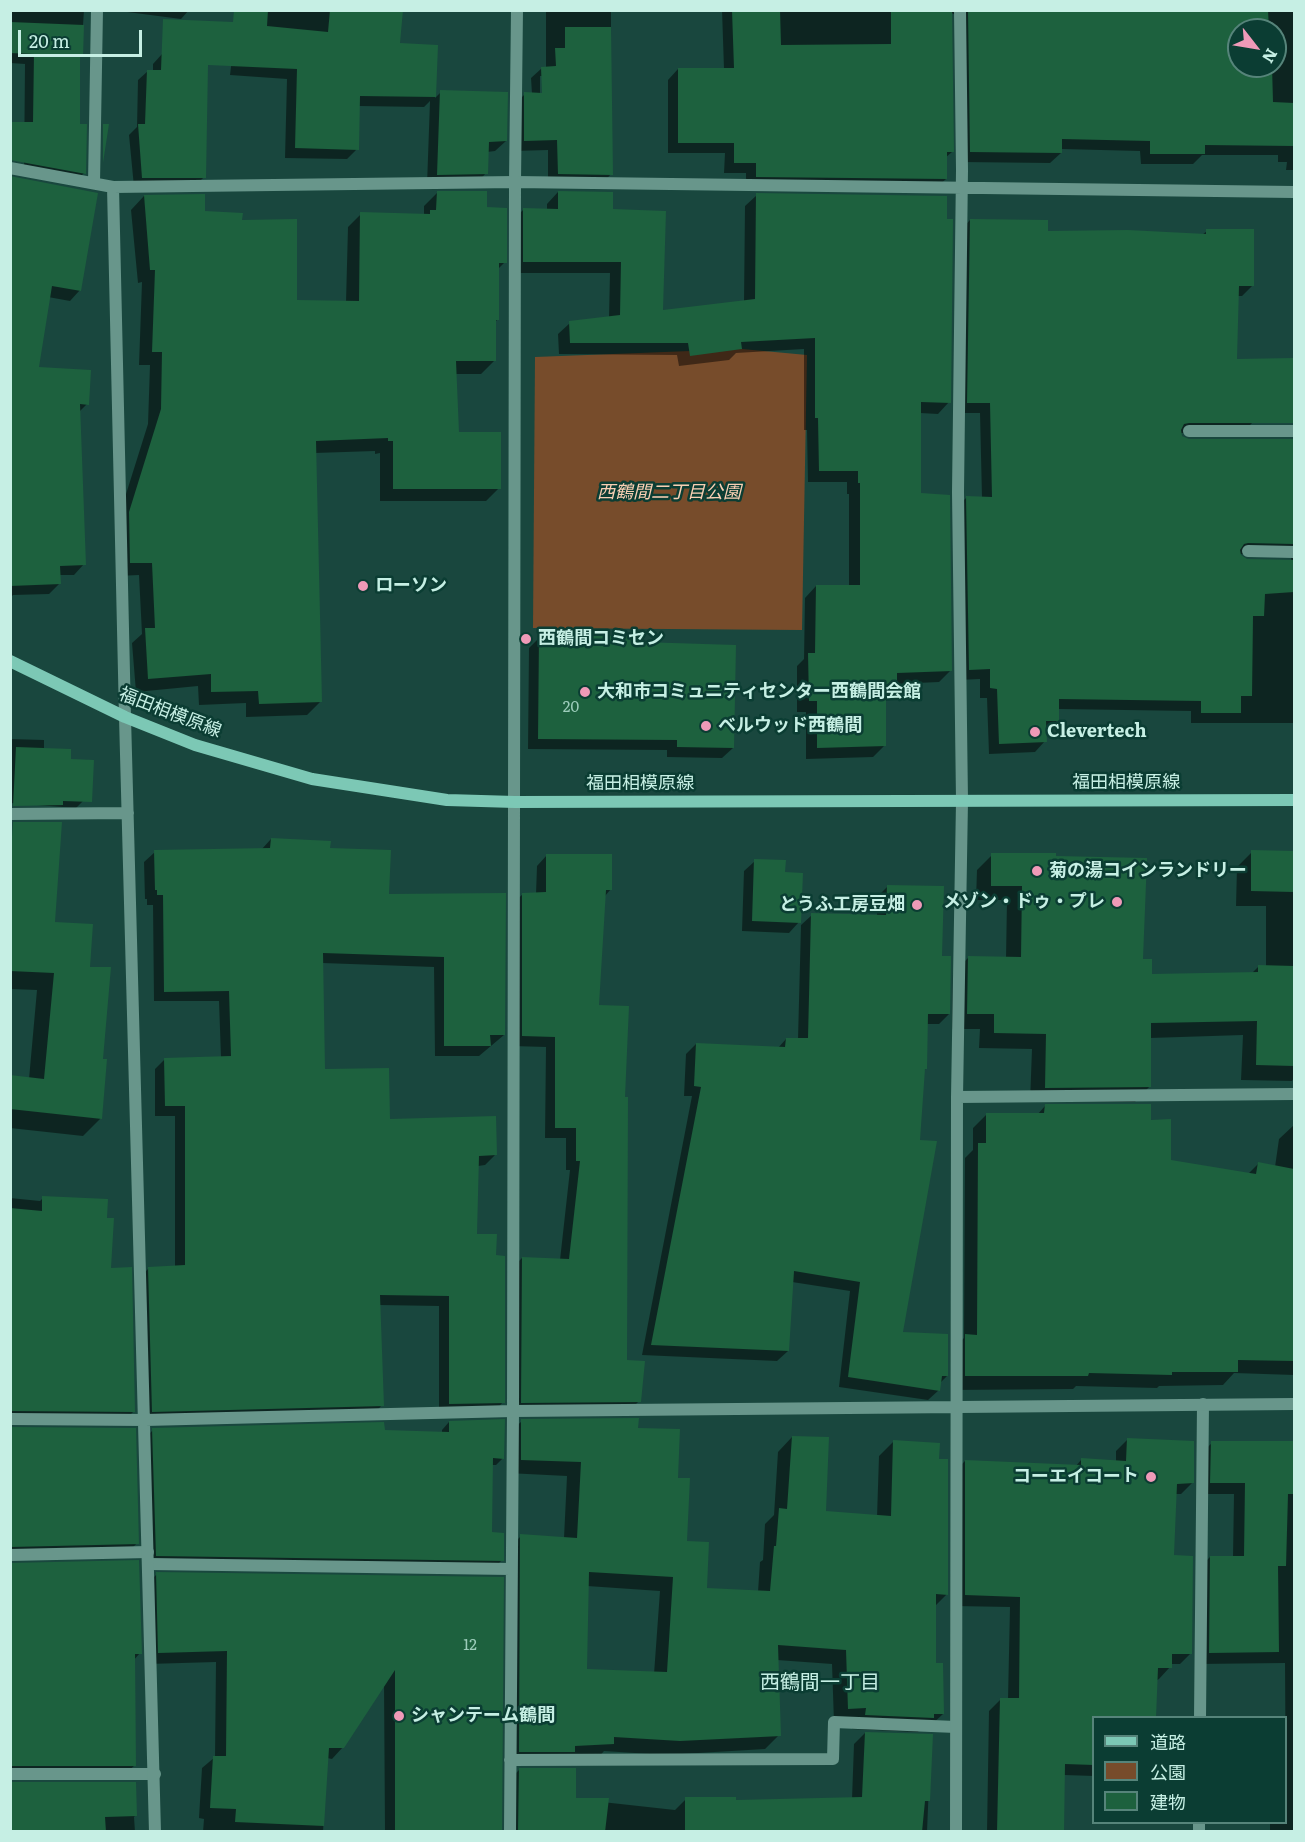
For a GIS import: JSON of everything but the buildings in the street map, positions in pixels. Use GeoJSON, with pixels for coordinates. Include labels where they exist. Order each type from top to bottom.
{"type":"FeatureCollection","features":[{"type":"Feature","properties":{"kind":"street"},"geometry":{"type":"LineString","coordinates":[[94,183],[97,10]]}},
{"type":"Feature","properties":{"kind":"street"},"geometry":{"type":"LineString","coordinates":[[510,1832],[517,10]]}},
{"type":"Feature","properties":{"kind":"street"},"geometry":{"type":"LineString","coordinates":[[956,1832],[957,1097],[962,801],[958,492],[962,188],[960,10]]}},
{"type":"Feature","properties":{"kind":"street"},"geometry":{"type":"LineString","coordinates":[[10,168],[113,187],[515,182],[1294,192]]}},
{"type":"Feature","properties":{"kind":"street"},"geometry":{"type":"LineString","coordinates":[[113,187],[155,1832]]}},
{"type":"Feature","properties":{"kind":"street"},"geometry":{"type":"LineString","coordinates":[[1188,431],[1294,431]]}},
{"type":"Feature","properties":{"kind":"street"},"geometry":{"type":"LineString","coordinates":[[1248,551],[1294,552]]}},
{"type":"Feature","properties":{"kind":"street","name":"福田相模原線"},"geometry":{"type":"LineString","coordinates":[[10,661],[125,717],[195,745],[312,779],[447,800],[514,802],[1294,800]]}},
{"type":"Feature","properties":{"kind":"street"},"geometry":{"type":"LineString","coordinates":[[10,814],[128,813]]}},
{"type":"Feature","properties":{"kind":"street"},"geometry":{"type":"LineString","coordinates":[[957,1097],[1294,1094]]}},
{"type":"Feature","properties":{"kind":"street"},"geometry":{"type":"LineString","coordinates":[[1200,1716],[1203,1404]]}},
{"type":"Feature","properties":{"kind":"street"},"geometry":{"type":"LineString","coordinates":[[10,1419],[145,1420],[513,1411],[1294,1404]]}},
{"type":"Feature","properties":{"kind":"street"},"geometry":{"type":"LineString","coordinates":[[10,1555],[511,1569]]}},
{"type":"Feature","properties":{"kind":"street"},"geometry":{"type":"LineString","coordinates":[[510,1760],[833,1759],[834,1722],[956,1727]]}},
{"type":"Feature","properties":{"kind":"street"},"geometry":{"type":"LineString","coordinates":[[10,1774],[155,1774]]}},
{"type":"Feature","properties":{"kind":"green space","name":"西鶴間二丁目公園"},"geometry":{"type":"Polygon","coordinates":[[[742,349],[807,355],[802,630],[533,628],[535,357],[742,349]]]}},
{"type":"Feature","properties":{"kind":"place","name":"ローソン"},"geometry":{"type":"Point","coordinates":[363,586]}},
{"type":"Feature","properties":{"kind":"place","name":"西鶴間コミセン"},"geometry":{"type":"Point","coordinates":[526,639]}},
{"type":"Feature","properties":{"kind":"place","name":"大和市コミュニティセンター西鶴間会館"},"geometry":{"type":"Point","coordinates":[585,692]}},
{"type":"Feature","properties":{"kind":"place","name":"ベルウッド西鶴間"},"geometry":{"type":"Point","coordinates":[706,726]}},
{"type":"Feature","properties":{"kind":"place","name":"Clevertech"},"geometry":{"type":"Point","coordinates":[1035,732]}},
{"type":"Feature","properties":{"kind":"place","name":"菊の湯コインランドリー"},"geometry":{"type":"Point","coordinates":[1037,871]}},
{"type":"Feature","properties":{"kind":"place","name":"メゾン・ドゥ・プレ"},"geometry":{"type":"Point","coordinates":[1117,902]}},
{"type":"Feature","properties":{"kind":"place","name":"とうふ工房豆畑"},"geometry":{"type":"Point","coordinates":[917,905]}},
{"type":"Feature","properties":{"kind":"place","name":"コーエイコート"},"geometry":{"type":"Point","coordinates":[1151,1477]}},
{"type":"Feature","properties":{"kind":"place","name":"シャンテーム鶴間"},"geometry":{"type":"Point","coordinates":[399,1716]}},
{"type":"Feature","properties":{"kind":"district","name":"西鶴間一丁目"},"geometry":{"type":"Point","coordinates":[820,1683]}}]}
